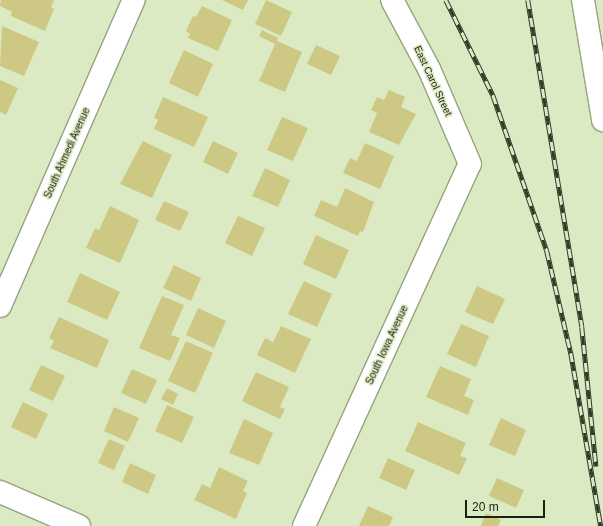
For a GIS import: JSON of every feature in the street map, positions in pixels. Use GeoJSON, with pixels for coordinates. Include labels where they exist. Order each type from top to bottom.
{"type":"FeatureCollection","features":[{"type":"Feature","properties":{"kind":"street","name":"South Ahmedi Avenue"},"geometry":{"type":"LineString","coordinates":[[0,306],[134,0]]}},
{"type":"Feature","properties":{"kind":"street","name":"East Carol Street"},"geometry":{"type":"LineString","coordinates":[[392,0],[429,69],[470,164]]}},
{"type":"Feature","properties":{"kind":"street"},"geometry":{"type":"LineString","coordinates":[[583,0],[603,120]]}},
{"type":"Feature","properties":{"kind":"street","name":"South Iowa Avenue"},"geometry":{"type":"LineString","coordinates":[[304,526],[470,164]]}},
{"type":"Feature","properties":{"kind":"street"},"geometry":{"type":"LineString","coordinates":[[0,492],[79,526]]}},
{"type":"Feature","properties":{"kind":"building"},"geometry":{"type":"Polygon","coordinates":[[[1,0],[54,0],[51,7],[54,9],[45,31],[11,16],[12,12],[0,6],[1,0]]]}},
{"type":"Feature","properties":{"kind":"building"},"geometry":{"type":"Polygon","coordinates":[[[222,0],[248,0],[243,10],[222,0]]]}},
{"type":"Feature","properties":{"kind":"building"},"geometry":{"type":"Polygon","coordinates":[[[266,0],[292,12],[281,36],[255,24],[266,0]]]}},
{"type":"Feature","properties":{"kind":"building"},"geometry":{"type":"Polygon","coordinates":[[[202,6],[232,20],[218,51],[188,38],[190,34],[186,31],[193,16],[196,17],[202,6]]]}},
{"type":"Feature","properties":{"kind":"building"},"geometry":{"type":"Polygon","coordinates":[[[2,26],[39,42],[24,76],[0,66],[2,26]]]}},
{"type":"Feature","properties":{"kind":"building"},"geometry":{"type":"Polygon","coordinates":[[[262,30],[278,38],[277,41],[302,52],[285,92],[259,81],[275,44],[259,36],[262,30]]]}},
{"type":"Feature","properties":{"kind":"building"},"geometry":{"type":"Polygon","coordinates":[[[316,45],[340,56],[331,75],[307,64],[316,45]]]}},
{"type":"Feature","properties":{"kind":"building"},"geometry":{"type":"Polygon","coordinates":[[[184,50],[213,64],[198,97],[169,83],[184,50]]]}},
{"type":"Feature","properties":{"kind":"building"},"geometry":{"type":"Polygon","coordinates":[[[0,80],[18,88],[6,115],[0,112],[0,80]]]}},
{"type":"Feature","properties":{"kind":"building"},"geometry":{"type":"Polygon","coordinates":[[[389,90],[405,97],[401,107],[416,114],[399,145],[369,132],[377,113],[371,110],[377,97],[384,100],[389,90]]]}},
{"type":"Feature","properties":{"kind":"building"},"geometry":{"type":"Polygon","coordinates":[[[163,97],[208,117],[194,147],[154,129],[158,120],[154,118],[163,97]]]}},
{"type":"Feature","properties":{"kind":"building"},"geometry":{"type":"Polygon","coordinates":[[[282,117],[308,128],[293,161],[267,150],[282,117]]]}},
{"type":"Feature","properties":{"kind":"building"},"geometry":{"type":"Polygon","coordinates":[[[143,141],[172,155],[152,198],[120,184],[143,141]]]}},
{"type":"Feature","properties":{"kind":"building"},"geometry":{"type":"Polygon","coordinates":[[[213,141],[238,153],[228,174],[203,162],[213,141]]]}},
{"type":"Feature","properties":{"kind":"building"},"geometry":{"type":"Polygon","coordinates":[[[365,143],[394,156],[380,189],[343,173],[350,158],[357,161],[365,143]]]}},
{"type":"Feature","properties":{"kind":"building"},"geometry":{"type":"Polygon","coordinates":[[[265,168],[290,180],[278,207],[252,196],[265,168]]]}},
{"type":"Feature","properties":{"kind":"building"},"geometry":{"type":"Polygon","coordinates":[[[345,188],[374,202],[363,232],[360,231],[358,236],[314,216],[321,200],[337,207],[345,188]]]}},
{"type":"Feature","properties":{"kind":"building"},"geometry":{"type":"Polygon","coordinates":[[[164,201],[189,212],[180,231],[155,220],[164,201]]]}},
{"type":"Feature","properties":{"kind":"building"},"geometry":{"type":"Polygon","coordinates":[[[110,206],[139,220],[120,263],[86,248],[95,228],[99,230],[110,206]]]}},
{"type":"Feature","properties":{"kind":"building"},"geometry":{"type":"Polygon","coordinates":[[[238,216],[265,228],[252,256],[225,243],[238,216]]]}},
{"type":"Feature","properties":{"kind":"building"},"geometry":{"type":"Polygon","coordinates":[[[316,235],[349,250],[336,279],[303,264],[316,235]]]}},
{"type":"Feature","properties":{"kind":"building"},"geometry":{"type":"Polygon","coordinates":[[[174,265],[201,278],[191,301],[163,288],[174,265]]]}},
{"type":"Feature","properties":{"kind":"building"},"geometry":{"type":"Polygon","coordinates":[[[80,273],[120,292],[107,320],[67,302],[80,273]]]}},
{"type":"Feature","properties":{"kind":"building"},"geometry":{"type":"Polygon","coordinates":[[[304,281],[332,294],[317,327],[288,314],[304,281]]]}},
{"type":"Feature","properties":{"kind":"building"},"geometry":{"type":"Polygon","coordinates":[[[477,286],[505,299],[493,324],[465,312],[477,286]]]}},
{"type":"Feature","properties":{"kind":"building"},"geometry":{"type":"Polygon","coordinates":[[[162,296],[184,305],[171,335],[180,338],[170,361],[139,348],[162,296]]]}},
{"type":"Feature","properties":{"kind":"building"},"geometry":{"type":"Polygon","coordinates":[[[198,308],[226,321],[214,348],[186,335],[198,308]]]}},
{"type":"Feature","properties":{"kind":"building"},"geometry":{"type":"Polygon","coordinates":[[[59,317],[109,340],[97,368],[50,348],[54,341],[49,338],[59,317]]]}},
{"type":"Feature","properties":{"kind":"building"},"geometry":{"type":"Polygon","coordinates":[[[461,324],[489,336],[476,367],[447,354],[461,324]]]}},
{"type":"Feature","properties":{"kind":"building"},"geometry":{"type":"Polygon","coordinates":[[[281,326],[311,339],[295,373],[257,355],[265,338],[273,342],[281,326]]]}},
{"type":"Feature","properties":{"kind":"building"},"geometry":{"type":"Polygon","coordinates":[[[186,341],[213,353],[195,393],[168,381],[186,341]]]}},
{"type":"Feature","properties":{"kind":"building"},"geometry":{"type":"Polygon","coordinates":[[[41,365],[65,376],[53,401],[29,390],[41,365]]]}},
{"type":"Feature","properties":{"kind":"building"},"geometry":{"type":"Polygon","coordinates":[[[440,366],[471,379],[464,396],[474,400],[468,415],[426,397],[440,366]]]}},
{"type":"Feature","properties":{"kind":"building"},"geometry":{"type":"Polygon","coordinates":[[[132,369],[157,380],[146,404],[121,393],[132,369]]]}},
{"type":"Feature","properties":{"kind":"building"},"geometry":{"type":"Polygon","coordinates":[[[256,372],[289,387],[280,407],[285,409],[280,419],[242,401],[256,372]]]}},
{"type":"Feature","properties":{"kind":"building"},"geometry":{"type":"Polygon","coordinates":[[[167,388],[178,394],[173,405],[161,399],[167,388]]]}},
{"type":"Feature","properties":{"kind":"building"},"geometry":{"type":"Polygon","coordinates":[[[23,402],[48,414],[36,439],[11,427],[23,402]]]}},
{"type":"Feature","properties":{"kind":"building"},"geometry":{"type":"Polygon","coordinates":[[[167,405],[194,417],[182,443],[155,431],[167,405]]]}},
{"type":"Feature","properties":{"kind":"building"},"geometry":{"type":"Polygon","coordinates":[[[114,407],[139,418],[128,442],[104,431],[114,407]]]}},
{"type":"Feature","properties":{"kind":"building"},"geometry":{"type":"Polygon","coordinates":[[[501,418],[526,430],[515,456],[489,445],[501,418]]]}},
{"type":"Feature","properties":{"kind":"building"},"geometry":{"type":"Polygon","coordinates":[[[244,419],[273,433],[259,465],[229,453],[244,419]]]}},
{"type":"Feature","properties":{"kind":"building"},"geometry":{"type":"Polygon","coordinates":[[[418,422],[466,443],[460,456],[467,458],[459,475],[405,451],[418,422]]]}},
{"type":"Feature","properties":{"kind":"building"},"geometry":{"type":"Polygon","coordinates":[[[109,439],[125,446],[114,470],[98,463],[109,439]]]}},
{"type":"Feature","properties":{"kind":"building"},"geometry":{"type":"Polygon","coordinates":[[[388,458],[415,470],[406,490],[379,478],[388,458]]]}},
{"type":"Feature","properties":{"kind":"building"},"geometry":{"type":"Polygon","coordinates":[[[130,463],[156,475],[148,494],[122,482],[130,463]]]}},
{"type":"Feature","properties":{"kind":"building"},"geometry":{"type":"Polygon","coordinates":[[[219,467],[248,481],[243,491],[247,493],[236,519],[194,500],[202,484],[210,488],[219,467]]]}},
{"type":"Feature","properties":{"kind":"building"},"geometry":{"type":"Polygon","coordinates":[[[497,478],[524,490],[516,508],[489,496],[497,478]]]}},
{"type":"Feature","properties":{"kind":"building"},"geometry":{"type":"Polygon","coordinates":[[[368,506],[393,517],[389,526],[359,526],[368,506]]]}},
{"type":"Feature","properties":{"kind":"building"},"geometry":{"type":"Polygon","coordinates":[[[486,513],[501,520],[498,526],[481,526],[486,513]]]}},
{"type":"Feature","properties":{"kind":"railway"},"geometry":{"type":"LineString","coordinates":[[446,0],[493,95],[547,251],[571,353],[601,526]]}},
{"type":"Feature","properties":{"kind":"railway"},"geometry":{"type":"LineString","coordinates":[[528,0],[582,327],[596,466]]}}]}
